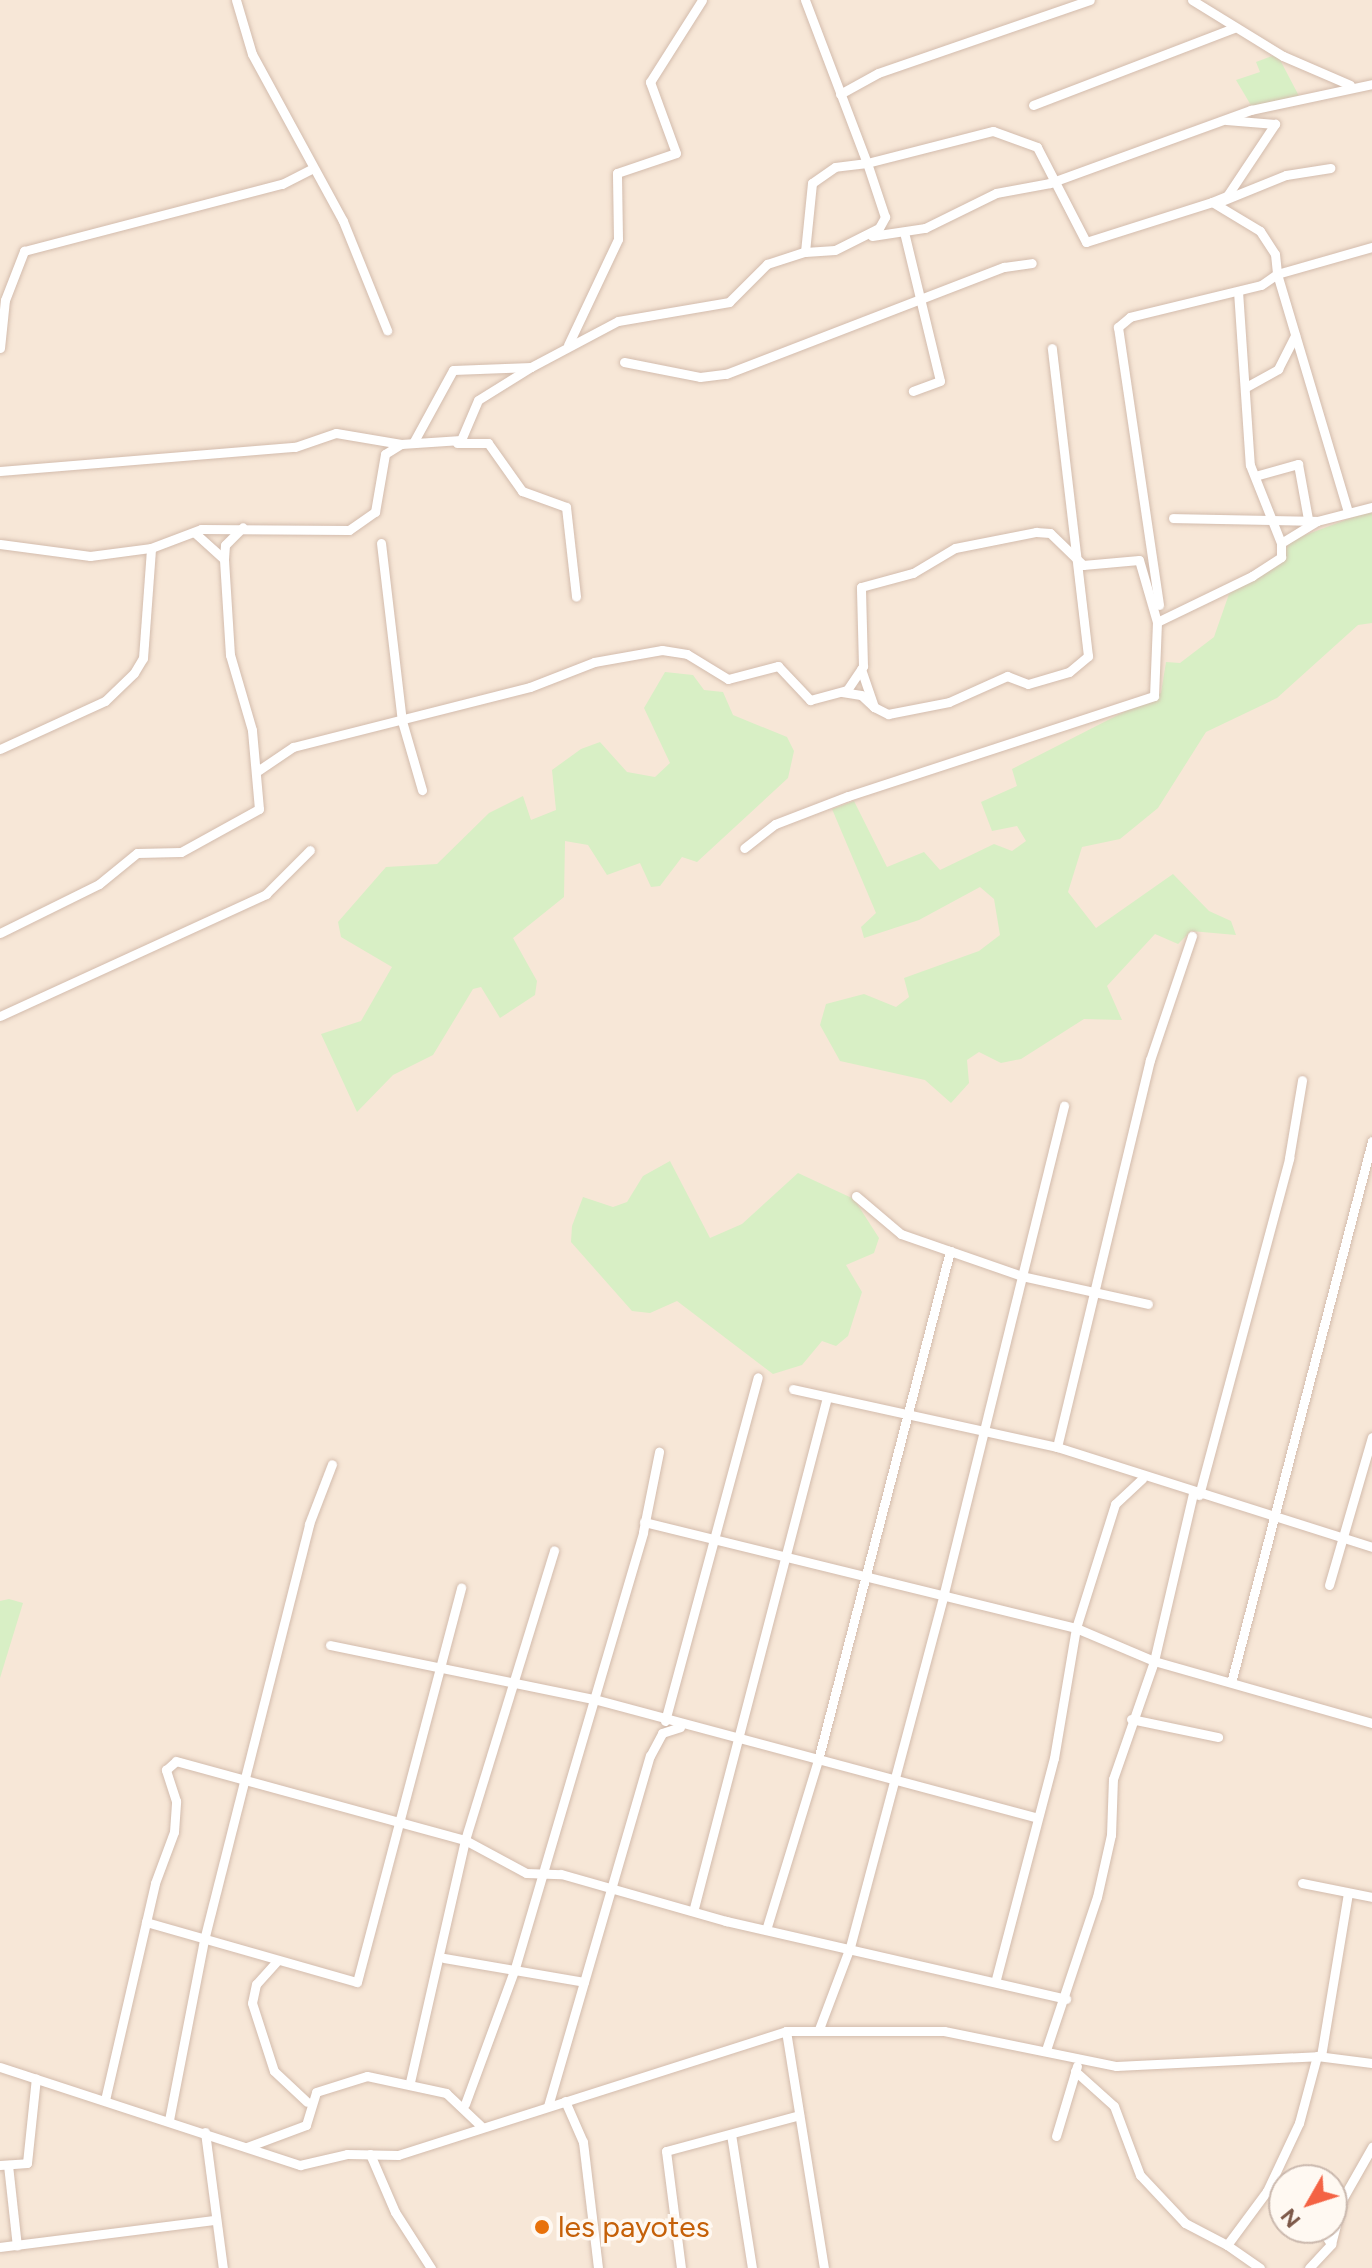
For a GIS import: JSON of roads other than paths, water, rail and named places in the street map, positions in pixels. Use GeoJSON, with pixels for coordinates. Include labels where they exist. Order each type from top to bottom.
{"type":"FeatureCollection","features":[{"type":"Feature","properties":{"kind":"street"},"geometry":{"type":"LineString","coordinates":[[236,0],[252,54],[311,169],[343,221],[387,330]]}},
{"type":"Feature","properties":{"kind":"street"},"geometry":{"type":"LineString","coordinates":[[568,345],[618,239],[617,173],[676,153],[650,82],[702,0]]}},
{"type":"Feature","properties":{"kind":"street"},"geometry":{"type":"LineString","coordinates":[[805,0],[885,217],[868,237]]}},
{"type":"Feature","properties":{"kind":"street"},"geometry":{"type":"LineString","coordinates":[[840,94],[878,73],[1090,0]]}},
{"type":"Feature","properties":{"kind":"street"},"geometry":{"type":"LineString","coordinates":[[1192,0],[1234,28],[1350,85]]}},
{"type":"Feature","properties":{"kind":"street"},"geometry":{"type":"LineString","coordinates":[[1033,105],[1234,28]]}},
{"type":"Feature","properties":{"kind":"street"},"geometry":{"type":"LineString","coordinates":[[453,443],[468,434],[478,400],[568,345],[618,321],[729,302],[767,264],[868,237],[904,232],[1221,119],[1350,85],[1372,84]]}},
{"type":"Feature","properties":{"kind":"street"},"geometry":{"type":"LineString","coordinates":[[1212,202],[1227,196],[1275,124],[1221,119]]}},
{"type":"Feature","properties":{"kind":"street"},"geometry":{"type":"LineString","coordinates":[[805,252],[812,183],[835,167],[867,163],[993,131],[1037,147],[1086,242],[1286,175],[1330,168]]}},
{"type":"Feature","properties":{"kind":"street"},"geometry":{"type":"LineString","coordinates":[[0,348],[5,300],[24,251],[282,184],[311,169]]}},
{"type":"Feature","properties":{"kind":"street"},"geometry":{"type":"LineString","coordinates":[[1212,202],[1260,231],[1279,263],[1277,274],[1328,466],[1348,512]]}},
{"type":"Feature","properties":{"kind":"street"},"geometry":{"type":"LineString","coordinates":[[904,232],[940,381],[913,391]]}},
{"type":"Feature","properties":{"kind":"street"},"geometry":{"type":"LineString","coordinates":[[744,848],[775,824],[848,796],[1154,696],[1159,621],[1118,327],[1130,317],[1238,291],[1277,274],[1372,247]]}},
{"type":"Feature","properties":{"kind":"street"},"geometry":{"type":"LineString","coordinates":[[624,362],[716,376],[921,301],[1004,267],[1032,263]]}},
{"type":"Feature","properties":{"kind":"street"},"geometry":{"type":"LineString","coordinates":[[1159,621],[1252,576],[1281,557],[1281,543],[1255,476],[1238,291]]}},
{"type":"Feature","properties":{"kind":"street"},"geometry":{"type":"LineString","coordinates":[[1246,387],[1278,369],[1295,335]]}},
{"type":"Feature","properties":{"kind":"street"},"geometry":{"type":"LineString","coordinates":[[256,772],[282,750],[402,721],[594,662],[671,649],[728,679],[778,666],[804,699],[842,692],[861,695],[888,714],[949,702],[1007,676],[1028,684],[1083,665],[1079,562],[1052,348]]}},
{"type":"Feature","properties":{"kind":"street"},"geometry":{"type":"LineString","coordinates":[[413,443],[453,370],[531,367]]}},
{"type":"Feature","properties":{"kind":"street"},"geometry":{"type":"LineString","coordinates":[[0,471],[295,447],[336,433],[401,444],[488,443],[522,491],[566,507],[576,596]]}},
{"type":"Feature","properties":{"kind":"street"},"geometry":{"type":"LineString","coordinates":[[0,544],[71,557],[151,548],[190,532],[243,527],[308,534],[360,526],[375,512],[381,460],[401,444]]}},
{"type":"Feature","properties":{"kind":"street"},"geometry":{"type":"LineString","coordinates":[[1255,476],[1298,464],[1313,520]]}},
{"type":"Feature","properties":{"kind":"street"},"geometry":{"type":"LineString","coordinates":[[1173,518],[1313,520],[1372,507]]}},
{"type":"Feature","properties":{"kind":"street"},"geometry":{"type":"LineString","coordinates":[[1281,543],[1313,520]]}},
{"type":"Feature","properties":{"kind":"street"},"geometry":{"type":"LineString","coordinates":[[0,933],[99,884],[137,853],[181,852],[255,816],[256,772],[230,655],[224,559],[225,545],[243,527]]}},
{"type":"Feature","properties":{"kind":"street"},"geometry":{"type":"LineString","coordinates":[[190,532],[212,542],[224,559]]}},
{"type":"Feature","properties":{"kind":"street"},"geometry":{"type":"LineString","coordinates":[[874,707],[861,669],[861,587],[913,573],[955,548],[1036,532],[1050,533],[1079,562],[1139,560],[1159,621]]}},
{"type":"Feature","properties":{"kind":"street"},"geometry":{"type":"LineString","coordinates":[[381,543],[402,721],[422,790]]}},
{"type":"Feature","properties":{"kind":"street"},"geometry":{"type":"LineString","coordinates":[[0,749],[105,701],[134,673],[143,658],[151,548]]}},
{"type":"Feature","properties":{"kind":"street"},"geometry":{"type":"LineString","coordinates":[[842,692],[861,669]]}},
{"type":"Feature","properties":{"kind":"street"},"geometry":{"type":"LineString","coordinates":[[0,1016],[266,894],[310,850]]}},
{"type":"Feature","properties":{"kind":"street"},"geometry":{"type":"LineString","coordinates":[[1057,1447],[1150,1060],[1192,936]]}},
{"type":"Feature","properties":{"kind":"street"},"geometry":{"type":"LineString","coordinates":[[1046,2050],[1066,1999],[1100,1885],[1113,1779],[1131,1719],[1154,1661],[1196,1494],[1289,1158],[1302,1080]]}},
{"type":"Feature","properties":{"kind":"street"},"geometry":{"type":"LineString","coordinates":[[819,2029],[850,1947],[890,1781],[944,1593],[981,1429],[1064,1106]]}},
{"type":"Feature","properties":{"kind":"street"},"geometry":{"type":"LineString","coordinates":[[1232,1679],[1372,1141]]}},
{"type":"Feature","properties":{"kind":"street"},"geometry":{"type":"LineString","coordinates":[[856,1196],[901,1234],[1022,1276],[1148,1304]]}},
{"type":"Feature","properties":{"kind":"street"},"geometry":{"type":"LineString","coordinates":[[766,1930],[818,1760],[950,1251]]}},
{"type":"Feature","properties":{"kind":"street"},"geometry":{"type":"LineString","coordinates":[[665,1721],[710,1542],[758,1377]]}},
{"type":"Feature","properties":{"kind":"street"},"geometry":{"type":"LineString","coordinates":[[793,1389],[1057,1447],[1142,1479],[1372,1547]]}},
{"type":"Feature","properties":{"kind":"street"},"geometry":{"type":"LineString","coordinates":[[694,1908],[740,1742],[827,1397]]}},
{"type":"Feature","properties":{"kind":"street"},"geometry":{"type":"LineString","coordinates":[[1329,1585],[1372,1437]]}},
{"type":"Feature","properties":{"kind":"street"},"geometry":{"type":"LineString","coordinates":[[465,2104],[515,1968],[644,1522],[659,1452]]}},
{"type":"Feature","properties":{"kind":"street"},"geometry":{"type":"LineString","coordinates":[[169,2120],[204,1940],[309,1524],[332,1464]]}},
{"type":"Feature","properties":{"kind":"street"},"geometry":{"type":"LineString","coordinates":[[996,1979],[1034,1817],[1054,1758],[1076,1628],[1115,1504],[1142,1479]]}},
{"type":"Feature","properties":{"kind":"street"},"geometry":{"type":"LineString","coordinates":[[644,1522],[710,1542],[786,1553],[865,1581],[944,1593],[997,1613],[1076,1628],[1154,1661],[1232,1679],[1372,1723]]}},
{"type":"Feature","properties":{"kind":"street"},"geometry":{"type":"LineString","coordinates":[[410,2082],[423,2007],[444,1958],[465,1840],[517,1683],[554,1550]]}},
{"type":"Feature","properties":{"kind":"street"},"geometry":{"type":"LineString","coordinates":[[146,1922],[357,1982],[394,1821],[443,1665],[461,1587]]}},
{"type":"Feature","properties":{"kind":"street"},"geometry":{"type":"LineString","coordinates":[[330,1645],[443,1665],[594,1699],[680,1727],[1034,1817]]}},
{"type":"Feature","properties":{"kind":"street"},"geometry":{"type":"LineString","coordinates":[[1131,1719],[1218,1737]]}},
{"type":"Feature","properties":{"kind":"street"},"geometry":{"type":"LineString","coordinates":[[548,2106],[655,1744],[680,1727]]}},
{"type":"Feature","properties":{"kind":"street"},"geometry":{"type":"LineString","coordinates":[[105,2100],[146,1922],[174,1832],[167,1766],[176,1761],[247,1775],[465,1840],[507,1866],[694,1908],[766,1930],[996,1979],[1066,1999]]}},
{"type":"Feature","properties":{"kind":"street"},"geometry":{"type":"LineString","coordinates":[[1302,1883],[1372,1897]]}},
{"type":"Feature","properties":{"kind":"street"},"geometry":{"type":"LineString","coordinates":[[1227,2245],[1267,2191],[1299,2123],[1319,2056],[1348,1893]]}},
{"type":"Feature","properties":{"kind":"street"},"geometry":{"type":"LineString","coordinates":[[444,1958],[584,1982]]}},
{"type":"Feature","properties":{"kind":"street"},"geometry":{"type":"LineString","coordinates":[[247,2147],[306,2125],[307,2102],[274,2071],[252,2003],[256,1984],[277,1961]]}},
{"type":"Feature","properties":{"kind":"street"},"geometry":{"type":"LineString","coordinates":[[0,2067],[169,2120],[292,2164],[370,2154],[398,2155],[786,2031],[944,2031],[1046,2050],[1079,2060],[1153,2067],[1319,2056],[1371,2065]]}},
{"type":"Feature","properties":{"kind":"street"},"geometry":{"type":"LineString","coordinates":[[786,2031],[824,2268]]}},
{"type":"Feature","properties":{"kind":"street"},"geometry":{"type":"LineString","coordinates":[[1056,2136],[1079,2060]]}},
{"type":"Feature","properties":{"kind":"street"},"geometry":{"type":"LineString","coordinates":[[1075,2071],[1114,2106],[1140,2175],[1185,2223],[1227,2245],[1260,2268]]}},
{"type":"Feature","properties":{"kind":"street"},"geometry":{"type":"LineString","coordinates":[[17,2246],[4,2165],[27,2163],[36,2078]]}},
{"type":"Feature","properties":{"kind":"street"},"geometry":{"type":"LineString","coordinates":[[307,2102],[353,2078],[410,2082],[465,2104],[481,2126]]}},
{"type":"Feature","properties":{"kind":"street"},"geometry":{"type":"LineString","coordinates":[[565,2101],[583,2142],[598,2268]]}},
{"type":"Feature","properties":{"kind":"street"},"geometry":{"type":"LineString","coordinates":[[681,2268],[666,2151],[799,2115]]}},
{"type":"Feature","properties":{"kind":"street"},"geometry":{"type":"LineString","coordinates":[[205,2132],[223,2268]]}},
{"type":"Feature","properties":{"kind":"street"},"geometry":{"type":"LineString","coordinates":[[731,2134],[752,2268]]}},
{"type":"Feature","properties":{"kind":"street"},"geometry":{"type":"LineString","coordinates":[[1348,2189],[1372,2147]]}},
{"type":"Feature","properties":{"kind":"street"},"geometry":{"type":"LineString","coordinates":[[370,2154],[391,2204],[431,2268]]}},
{"type":"Feature","properties":{"kind":"street"},"geometry":{"type":"LineString","coordinates":[[0,2247],[215,2220]]}},
{"type":"Feature","properties":{"kind":"street"},"geometry":{"type":"LineString","coordinates":[[1309,2268],[1331,2244]]}},
{"type":"Feature","properties":{"kind":"place","name":"les payotes"},"geometry":{"type":"Point","coordinates":[542,2227]}}]}
